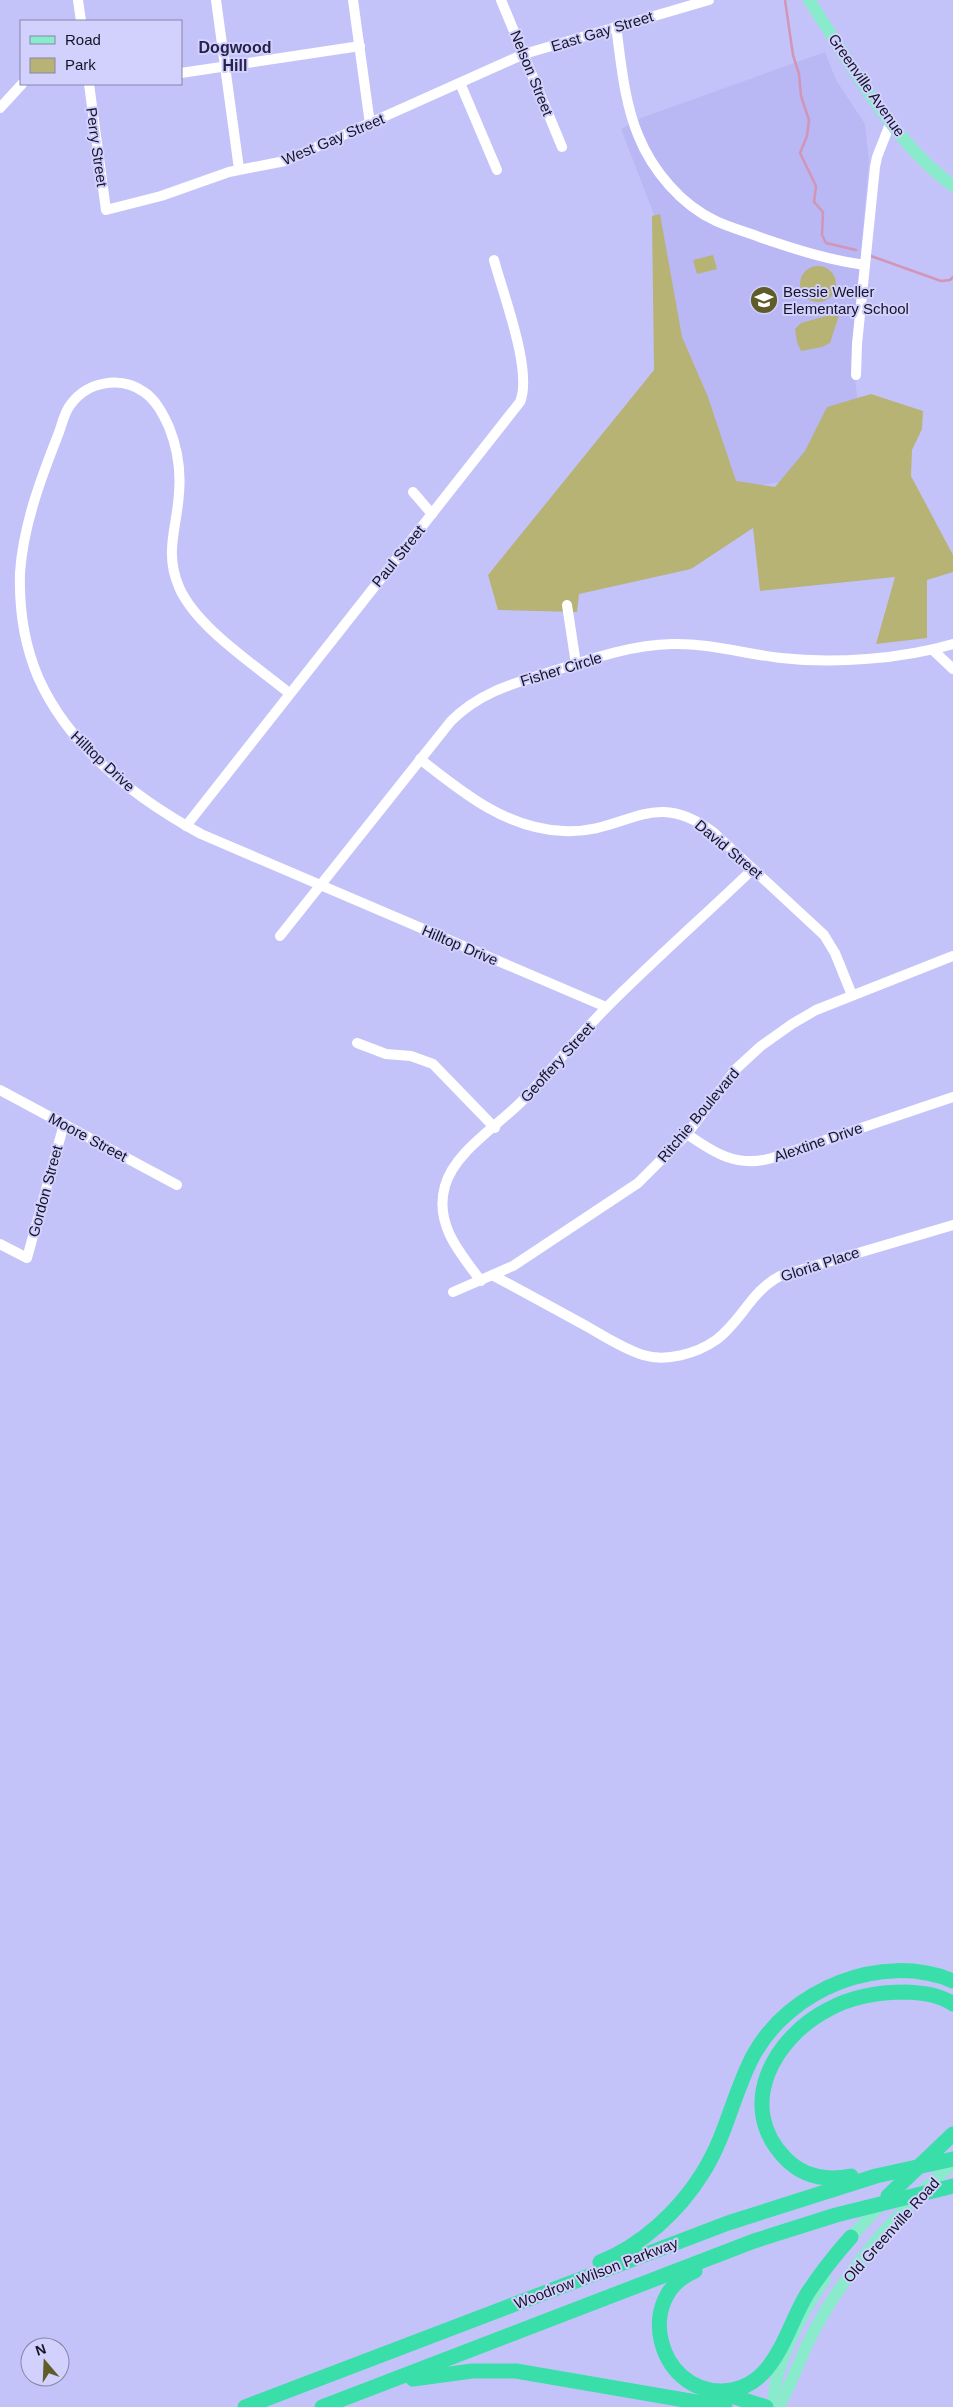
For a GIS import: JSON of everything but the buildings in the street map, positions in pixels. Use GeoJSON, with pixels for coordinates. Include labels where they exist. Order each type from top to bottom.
{"type":"FeatureCollection","features":[{"type":"Feature","properties":{"kind":"highway"},"geometry":{"type":"LineString","coordinates":[[480,2318],[529,2291],[612,2258],[631,2246],[673,2211],[702,2175],[714,2155],[724,2133],[744,2074],[759,2047],[782,2018],[809,1998],[837,1983],[870,1973],[918,1972],[937,1975],[953,1981]]}},
{"type":"Feature","properties":{"kind":"highway"},"geometry":{"type":"LineString","coordinates":[[953,2004],[931,1993],[878,1992],[845,2001],[828,2009],[802,2027],[788,2042],[769,2069],[761,2096],[764,2122],[768,2134],[779,2152],[797,2169],[818,2177],[830,2179],[880,2173],[953,2159]]}},
{"type":"Feature","properties":{"kind":"highway"},"geometry":{"type":"LineString","coordinates":[[897,1992],[927,1999],[953,2012]]}},
{"type":"Feature","properties":{"kind":"highway"},"geometry":{"type":"LineString","coordinates":[[888,2196],[953,2134]]}},
{"type":"Feature","properties":{"kind":"highway","name":"Woodrow Wilson Parkway"},"geometry":{"type":"LineString","coordinates":[[245,2407],[728,2223],[880,2173]]}},
{"type":"Feature","properties":{"kind":"highway","name":"Woodrow Wilson Parkway"},"geometry":{"type":"LineString","coordinates":[[322,2407],[714,2256],[815,2221],[953,2186]]}},
{"type":"Feature","properties":{"kind":"highway"},"geometry":{"type":"LineString","coordinates":[[766,2407],[691,2382],[681,2376],[662,2349],[658,2329],[659,2318],[667,2294],[682,2277],[763,2245],[815,2221]]}},
{"type":"Feature","properties":{"kind":"highway"},"geometry":{"type":"LineString","coordinates":[[714,2390],[734,2390],[745,2386],[769,2368],[807,2296],[831,2260],[851,2237]]}},
{"type":"Feature","properties":{"kind":"highway"},"geometry":{"type":"LineString","coordinates":[[322,2407],[413,2379],[440,2374],[492,2370],[552,2376],[725,2407]]}},
{"type":"Feature","properties":{"kind":"main road","name":"Greenville Avenue"},"geometry":{"type":"LineString","coordinates":[[810,0],[890,124],[928,165],[953,186]]}},
{"type":"Feature","properties":{"kind":"main road","name":"Old Greenville Road"},"geometry":{"type":"LineString","coordinates":[[774,2407],[773,2392],[791,2340],[851,2237],[888,2196],[953,2141]]}},
{"type":"Feature","properties":{"kind":"main road","name":"Old Greenville Road"},"geometry":{"type":"LineString","coordinates":[[778,2407],[788,2392],[813,2332],[846,2278],[888,2229],[953,2164]]}},
{"type":"Feature","properties":{"kind":"street"},"geometry":{"type":"LineString","coordinates":[[80,20],[78,1],[90,0]]}},
{"type":"Feature","properties":{"kind":"street"},"geometry":{"type":"LineString","coordinates":[[216,0],[239,169]]}},
{"type":"Feature","properties":{"kind":"street"},"geometry":{"type":"LineString","coordinates":[[353,0],[370,124]]}},
{"type":"Feature","properties":{"kind":"street","name":"Nelson Street"},"geometry":{"type":"LineString","coordinates":[[501,0],[562,147]]}},
{"type":"Feature","properties":{"kind":"street","name":"East Gay Street"},"geometry":{"type":"LineString","coordinates":[[524,54],[709,0]]}},
{"type":"Feature","properties":{"kind":"street"},"geometry":{"type":"LineString","coordinates":[[616,26],[628,103],[635,127],[651,160],[677,194],[717,222],[827,260],[866,265]]}},
{"type":"Feature","properties":{"kind":"street"},"geometry":{"type":"LineString","coordinates":[[182,73],[360,46]]}},
{"type":"Feature","properties":{"kind":"street","name":"West Gay Street"},"geometry":{"type":"LineString","coordinates":[[106,210],[161,196],[239,169],[285,161],[524,54]]}},
{"type":"Feature","properties":{"kind":"street"},"geometry":{"type":"LineString","coordinates":[[460,83],[497,170]]}},
{"type":"Feature","properties":{"kind":"street"},"geometry":{"type":"LineString","coordinates":[[0,108],[21,85]]}},
{"type":"Feature","properties":{"kind":"street","name":"Perry Street"},"geometry":{"type":"LineString","coordinates":[[92,85],[106,210]]}},
{"type":"Feature","properties":{"kind":"street"},"geometry":{"type":"LineString","coordinates":[[856,374],[856,344],[866,265],[875,167],[890,124]]}},
{"type":"Feature","properties":{"kind":"street","name":"Paul Street"},"geometry":{"type":"LineString","coordinates":[[186,826],[289,693],[515,410],[523,395],[523,366],[494,260]]}},
{"type":"Feature","properties":{"kind":"street","name":"Hilltop Drive"},"geometry":{"type":"LineString","coordinates":[[289,693],[199,618],[180,588],[174,571],[171,550],[179,492],[179,465],[173,438],[160,410],[145,393],[126,384],[101,384],[82,392],[68,407],[47,463],[24,543],[20,590],[26,639],[33,664],[45,692],[74,736],[125,783],[161,812],[186,826],[321,886],[606,1007]]}},
{"type":"Feature","properties":{"kind":"street"},"geometry":{"type":"LineString","coordinates":[[413,492],[432,514]]}},
{"type":"Feature","properties":{"kind":"street"},"geometry":{"type":"LineString","coordinates":[[567,605],[576,664]]}},
{"type":"Feature","properties":{"kind":"street","name":"Fisher Circle"},"geometry":{"type":"LineString","coordinates":[[280,936],[420,759],[463,710],[482,696],[516,682],[630,648],[673,644],[810,660],[850,659],[932,650],[953,644]]}},
{"type":"Feature","properties":{"kind":"street"},"geometry":{"type":"LineString","coordinates":[[932,650],[953,669]]}},
{"type":"Feature","properties":{"kind":"street","name":"David Street"},"geometry":{"type":"LineString","coordinates":[[420,759],[481,805],[502,816],[533,826],[565,831],[580,831],[608,826],[634,815],[650,811],[685,815],[713,832],[824,934],[835,953],[852,995]]}},
{"type":"Feature","properties":{"kind":"street","name":"Geoffery Street"},"geometry":{"type":"LineString","coordinates":[[481,1281],[453,1244],[448,1233],[443,1199],[452,1169],[462,1157],[524,1100],[606,1007],[753,869]]}},
{"type":"Feature","properties":{"kind":"street","name":"Ritchie Boulevard"},"geometry":{"type":"LineString","coordinates":[[453,1292],[494,1276],[513,1266],[638,1183],[686,1134],[723,1084],[761,1046],[804,1016],[852,995],[953,956]]}},
{"type":"Feature","properties":{"kind":"street"},"geometry":{"type":"LineString","coordinates":[[357,1043],[386,1054],[416,1058],[433,1064],[495,1128]]}},
{"type":"Feature","properties":{"kind":"street","name":"Moore Street"},"geometry":{"type":"LineString","coordinates":[[0,1090],[176,1185]]}},
{"type":"Feature","properties":{"kind":"street","name":"Alextine Drive"},"geometry":{"type":"LineString","coordinates":[[686,1134],[719,1156],[738,1161],[754,1162],[772,1158],[953,1097]]}},
{"type":"Feature","properties":{"kind":"street","name":"Gordon Street"},"geometry":{"type":"LineString","coordinates":[[0,1244],[27,1258],[64,1124]]}},
{"type":"Feature","properties":{"kind":"street","name":"Gloria Place"},"geometry":{"type":"LineString","coordinates":[[494,1276],[616,1343],[643,1355],[672,1356],[694,1352],[716,1340],[732,1326],[756,1294],[780,1276],[953,1225]]}},
{"type":"Feature","properties":{"kind":"shaded area","name":"Bessie Weller Elementary School"},"geometry":{"type":"Polygon","coordinates":[[[825,52],[836,80],[865,124],[869,162],[852,351],[865,468],[725,491],[676,334],[665,265],[653,212],[621,129],[641,118],[825,52]]]}},
{"type":"Feature","properties":{"kind":"green space"},"geometry":{"type":"Polygon","coordinates":[[[660,214],[682,337],[708,397],[736,481],[775,487],[805,451],[827,407],[871,394],[923,411],[922,429],[912,450],[911,476],[953,555],[953,572],[927,580],[927,638],[876,644],[895,577],[760,591],[753,528],[691,569],[579,594],[577,612],[498,610],[488,575],[654,370],[652,216],[660,214]]]}},
{"type":"Feature","properties":{"kind":"green space"},"geometry":{"type":"Polygon","coordinates":[[[713,255],[717,269],[697,274],[693,260],[713,255]]]}},
{"type":"Feature","properties":{"kind":"green space"},"geometry":{"type":"Polygon","coordinates":[[[818,266],[825,267],[831,271],[835,277],[835,291],[831,297],[825,301],[818,302],[811,301],[805,297],[801,291],[800,284],[801,277],[805,271],[811,267],[818,266]]]}},
{"type":"Feature","properties":{"kind":"green space"},"geometry":{"type":"Polygon","coordinates":[[[840,312],[830,343],[822,347],[801,351],[795,329],[801,323],[840,312]]]}},
{"type":"Feature","properties":{"kind":"waterway"},"geometry":{"type":"LineString","coordinates":[[785,0],[793,55],[799,74],[801,96],[809,120],[807,136],[800,153],[816,186],[814,202],[823,212],[822,235],[826,243],[856,250]]}},
{"type":"Feature","properties":{"kind":"waterway"},"geometry":{"type":"LineString","coordinates":[[871,256],[941,281],[950,280],[953,277]]}},
{"type":"Feature","properties":{"kind":"place","name":"Bessie Weller Elementary School"},"geometry":{"type":"Point","coordinates":[764,300]}},
{"type":"Feature","properties":{"kind":"district","name":"Dogwood Hill"},"geometry":{"type":"Point","coordinates":[235,56]}}]}
